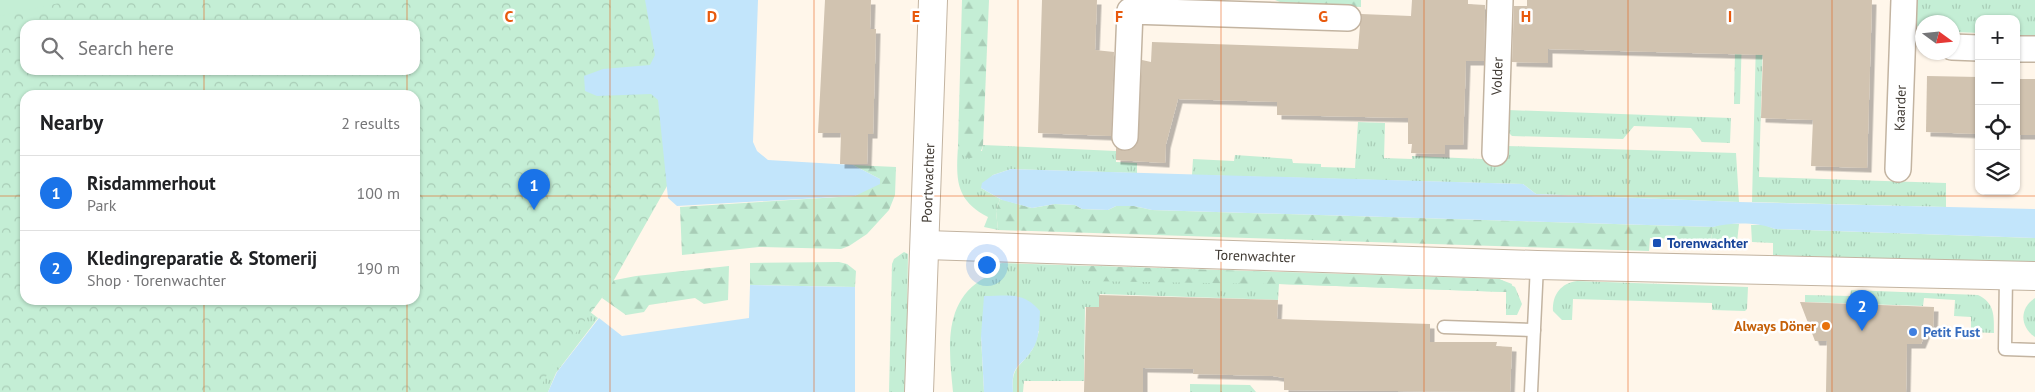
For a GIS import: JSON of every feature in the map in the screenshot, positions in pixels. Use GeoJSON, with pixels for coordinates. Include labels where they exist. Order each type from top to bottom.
{"type":"FeatureCollection","features":[{"type":"Feature","properties":{"kind":"street","name":"Poortwachter"},"geometry":{"type":"LineString","coordinates":[[921,383],[934,0]]}},
{"type":"Feature","properties":{"kind":"street","name":"Volder"},"geometry":{"type":"LineString","coordinates":[[1495,153],[1500,0]]}},
{"type":"Feature","properties":{"kind":"street","name":"Kaarder"},"geometry":{"type":"LineString","coordinates":[[1898,169],[1912,46],[1904,0]]}},
{"type":"Feature","properties":{"kind":"street"},"geometry":{"type":"LineString","coordinates":[[1125,137],[1130,6],[1255,7],[1348,18]]}},
{"type":"Feature","properties":{"kind":"street"},"geometry":{"type":"LineString","coordinates":[[1960,47],[1975,48]]}},
{"type":"Feature","properties":{"kind":"street"},"geometry":{"type":"LineString","coordinates":[[2020,49],[2035,49]]}},
{"type":"Feature","properties":{"kind":"street","name":"Torenwachter"},"geometry":{"type":"LineString","coordinates":[[926,244],[1537,265],[2035,276]]}},
{"type":"Feature","properties":{"kind":"lane"},"geometry":{"type":"LineString","coordinates":[[1531,392],[1537,265]]}},
{"type":"Feature","properties":{"kind":"lane"},"geometry":{"type":"LineString","coordinates":[[2006,275],[2005,349],[2035,350]]}},
{"type":"Feature","properties":{"kind":"lane"},"geometry":{"type":"LineString","coordinates":[[1444,327],[1534,330]]}},
{"type":"Feature","properties":{"kind":"green space"},"geometry":{"type":"Polygon","coordinates":[[[0,0],[673,0],[697,133],[610,287],[552,365],[538,392],[0,392],[0,0]]]}},
{"type":"Feature","properties":{"kind":"green space"},"geometry":{"type":"Polygon","coordinates":[[[0,0],[73,0],[0,16],[0,0]]]}},
{"type":"Feature","properties":{"kind":"green space"},"geometry":{"type":"Polygon","coordinates":[[[962,0],[989,0],[983,145],[975,157],[970,158],[963,155],[958,146],[962,0]]]}},
{"type":"Feature","properties":{"kind":"green space"},"geometry":{"type":"Polygon","coordinates":[[[1275,0],[1361,0],[1361,7],[1285,4],[1275,0]]]}},
{"type":"Feature","properties":{"kind":"green space"},"geometry":{"type":"Polygon","coordinates":[[[1736,0],[1743,0],[1740,104],[1734,104],[1736,0]]]}},
{"type":"Feature","properties":{"kind":"green space"},"geometry":{"type":"Polygon","coordinates":[[[1757,0],[1764,0],[1759,177],[1946,183],[1946,207],[1752,202],[1757,0]]]}},
{"type":"Feature","properties":{"kind":"green space"},"geometry":{"type":"Polygon","coordinates":[[[1915,0],[2035,0],[2035,35],[2020,35],[2020,15],[1975,15],[1975,33],[1960,32],[1960,15],[1915,15],[1915,0]]]}},
{"type":"Feature","properties":{"kind":"green space"},"geometry":{"type":"Polygon","coordinates":[[[1507,110],[1731,118],[1730,143],[1702,142],[1691,128],[1634,126],[1623,139],[1512,136],[1506,130],[1507,110]]]}},
{"type":"Feature","properties":{"kind":"green space"},"geometry":{"type":"Polygon","coordinates":[[[1358,122],[1385,123],[1384,158],[1412,159],[1412,156],[1505,160],[1506,146],[1736,153],[1739,202],[1536,194],[1523,184],[1192,175],[1193,159],[1234,161],[1235,155],[1292,159],[1293,163],[1321,164],[1321,167],[1355,168],[1358,122]]]}},
{"type":"Feature","properties":{"kind":"green space"},"geometry":{"type":"Polygon","coordinates":[[[983,145],[1116,151],[1116,162],[1137,163],[1137,173],[1011,169],[993,175],[981,188],[1000,199],[996,211],[998,230],[984,227],[988,217],[977,210],[963,196],[958,178],[958,146],[959,150],[982,151],[983,145]]]}},
{"type":"Feature","properties":{"kind":"green space"},"geometry":{"type":"Polygon","coordinates":[[[853,165],[896,167],[895,195],[889,210],[867,234],[849,246],[841,249],[759,247],[682,255],[680,207],[855,196],[880,179],[853,165]]]}},
{"type":"Feature","properties":{"kind":"green space"},"geometry":{"type":"Polygon","coordinates":[[[1000,199],[1032,208],[1055,204],[1075,205],[1082,209],[1108,210],[1116,206],[1134,206],[1152,210],[1713,227],[1711,240],[1650,238],[1649,251],[998,230],[996,211],[1000,199]]]}},
{"type":"Feature","properties":{"kind":"green space"},"geometry":{"type":"Polygon","coordinates":[[[1725,223],[1739,224],[1737,242],[1732,246],[1674,245],[1674,239],[1711,240],[1713,227],[1725,223]]]}},
{"type":"Feature","properties":{"kind":"green space"},"geometry":{"type":"Polygon","coordinates":[[[1751,225],[1765,225],[1775,229],[2035,238],[2035,263],[1773,255],[1773,243],[1752,242],[1751,225]]]}},
{"type":"Feature","properties":{"kind":"green space"},"geometry":{"type":"Polygon","coordinates":[[[904,252],[908,254],[906,392],[889,392],[892,264],[894,259],[904,252]]]}},
{"type":"Feature","properties":{"kind":"green space"},"geometry":{"type":"Polygon","coordinates":[[[839,262],[847,264],[856,271],[855,287],[750,285],[750,263],[839,262]]]}},
{"type":"Feature","properties":{"kind":"green space"},"geometry":{"type":"Polygon","coordinates":[[[1002,263],[1499,279],[1515,287],[1522,304],[1517,315],[1506,315],[1506,292],[1279,284],[1278,300],[1100,294],[1099,307],[1085,307],[1084,381],[1024,381],[1023,392],[1013,392],[1015,372],[1032,350],[1039,331],[981,336],[984,392],[953,392],[950,343],[955,313],[962,299],[972,287],[986,277],[982,269],[1002,263]]]}},
{"type":"Feature","properties":{"kind":"green space"},"geometry":{"type":"Polygon","coordinates":[[[729,266],[728,300],[704,304],[695,298],[649,305],[644,312],[626,315],[602,298],[610,281],[636,276],[729,266]]]}},
{"type":"Feature","properties":{"kind":"green space"},"geometry":{"type":"Polygon","coordinates":[[[1090,266],[1499,279],[1512,284],[1511,289],[1506,292],[1279,284],[1083,281],[1080,272],[1090,266]]]}},
{"type":"Feature","properties":{"kind":"green space"},"geometry":{"type":"Polygon","coordinates":[[[1577,281],[1748,287],[1747,309],[1745,311],[1712,310],[1712,303],[1573,299],[1572,320],[1562,320],[1553,311],[1554,300],[1562,287],[1577,281]]]}},
{"type":"Feature","properties":{"kind":"green space"},"geometry":{"type":"Polygon","coordinates":[[[1851,290],[1978,295],[1984,298],[1991,306],[1994,333],[1971,332],[1971,317],[1954,316],[1955,300],[1924,298],[1923,306],[1805,302],[1805,295],[1850,296],[1851,290]]]}},
{"type":"Feature","properties":{"kind":"green space"},"geometry":{"type":"Polygon","coordinates":[[[2035,298],[2035,337],[2026,328],[2023,318],[2026,307],[2035,298]]]}},
{"type":"Feature","properties":{"kind":"green space"},"geometry":{"type":"Polygon","coordinates":[[[573,299],[598,318],[556,373],[548,392],[506,392],[573,299]]]}},
{"type":"Feature","properties":{"kind":"green space"},"geometry":{"type":"Polygon","coordinates":[[[1190,384],[1250,385],[1256,392],[1190,392],[1190,384]]]}},
{"type":"Feature","properties":{"kind":"water"},"geometry":{"type":"Polygon","coordinates":[[[645,0],[758,0],[753,142],[757,151],[768,160],[853,165],[880,179],[880,184],[855,196],[677,206],[668,198],[658,100],[651,94],[597,96],[585,91],[584,76],[603,69],[650,65],[655,55],[645,0]]]}},
{"type":"Feature","properties":{"kind":"water"},"geometry":{"type":"Polygon","coordinates":[[[1011,169],[1523,184],[1536,194],[1739,202],[2035,209],[2035,238],[1775,229],[1744,223],[1713,227],[1152,210],[1134,206],[1116,206],[1108,210],[1082,209],[1075,205],[1055,204],[1032,208],[1002,200],[981,188],[982,183],[993,175],[1011,169]]]}},
{"type":"Feature","properties":{"kind":"water"},"geometry":{"type":"Polygon","coordinates":[[[750,285],[855,287],[855,392],[548,392],[557,372],[599,318],[622,336],[749,318],[750,285]]]}},
{"type":"Feature","properties":{"kind":"water"},"geometry":{"type":"Polygon","coordinates":[[[1008,295],[1021,297],[1040,311],[1039,331],[1035,346],[1015,371],[1013,376],[1013,392],[984,392],[981,336],[984,296],[1008,295]]]}},
{"type":"Feature","properties":{"kind":"building"},"geometry":{"type":"Polygon","coordinates":[[[825,0],[871,0],[870,29],[876,29],[873,134],[868,134],[867,164],[840,164],[841,133],[818,133],[825,0]]]}},
{"type":"Feature","properties":{"kind":"building"},"geometry":{"type":"Polygon","coordinates":[[[1042,0],[1097,0],[1095,50],[1114,52],[1111,136],[1038,133],[1042,0]]]}},
{"type":"Feature","properties":{"kind":"building"},"geometry":{"type":"Polygon","coordinates":[[[1412,0],[1468,0],[1468,4],[1485,5],[1484,61],[1466,61],[1463,145],[1445,145],[1445,154],[1411,153],[1412,144],[1408,144],[1408,118],[1277,115],[1277,102],[1178,99],[1166,144],[1165,163],[1116,160],[1116,148],[1125,151],[1132,149],[1137,144],[1142,60],[1151,62],[1152,42],[1358,49],[1361,14],[1411,16],[1412,0]]]}},
{"type":"Feature","properties":{"kind":"building"},"geometry":{"type":"Polygon","coordinates":[[[1527,0],[1872,0],[1867,168],[1811,166],[1813,120],[1761,118],[1763,55],[1548,49],[1548,63],[1512,62],[1514,6],[1527,6],[1527,0]]]}},
{"type":"Feature","properties":{"kind":"building"},"geometry":{"type":"Polygon","coordinates":[[[1927,76],[1975,77],[1975,134],[1926,132],[1927,76]]]}},
{"type":"Feature","properties":{"kind":"building"},"geometry":{"type":"Polygon","coordinates":[[[2020,79],[2035,79],[2035,135],[2020,135],[2020,79]]]}},
{"type":"Feature","properties":{"kind":"building"},"geometry":{"type":"Polygon","coordinates":[[[1099,295],[1278,300],[1277,319],[1430,324],[1430,342],[1497,342],[1496,346],[1512,347],[1510,392],[1284,390],[1284,378],[1273,376],[1193,374],[1194,369],[1143,368],[1143,392],[1084,392],[1086,307],[1099,307],[1099,295]]]}},
{"type":"Feature","properties":{"kind":"building"},"geometry":{"type":"Polygon","coordinates":[[[1800,302],[1934,307],[1933,332],[1926,332],[1921,344],[1907,344],[1906,392],[1826,392],[1827,341],[1815,341],[1800,302]]]}},
{"type":"Feature","properties":{"kind":"place","name":"Risdammerhout"},"geometry":{"type":"Point","coordinates":[534,210]}},
{"type":"Feature","properties":{"kind":"place","name":"Torenwachter"},"geometry":{"type":"Point","coordinates":[1657,243]}},
{"type":"Feature","properties":{"kind":"place","name":"Always Döner"},"geometry":{"type":"Point","coordinates":[1826,326]}},
{"type":"Feature","properties":{"kind":"place","name":"Kledingreparatie & Stomerij"},"geometry":{"type":"Point","coordinates":[1862,331]}},
{"type":"Feature","properties":{"kind":"place","name":"Petit Fust"},"geometry":{"type":"Point","coordinates":[1913,332]}}]}
